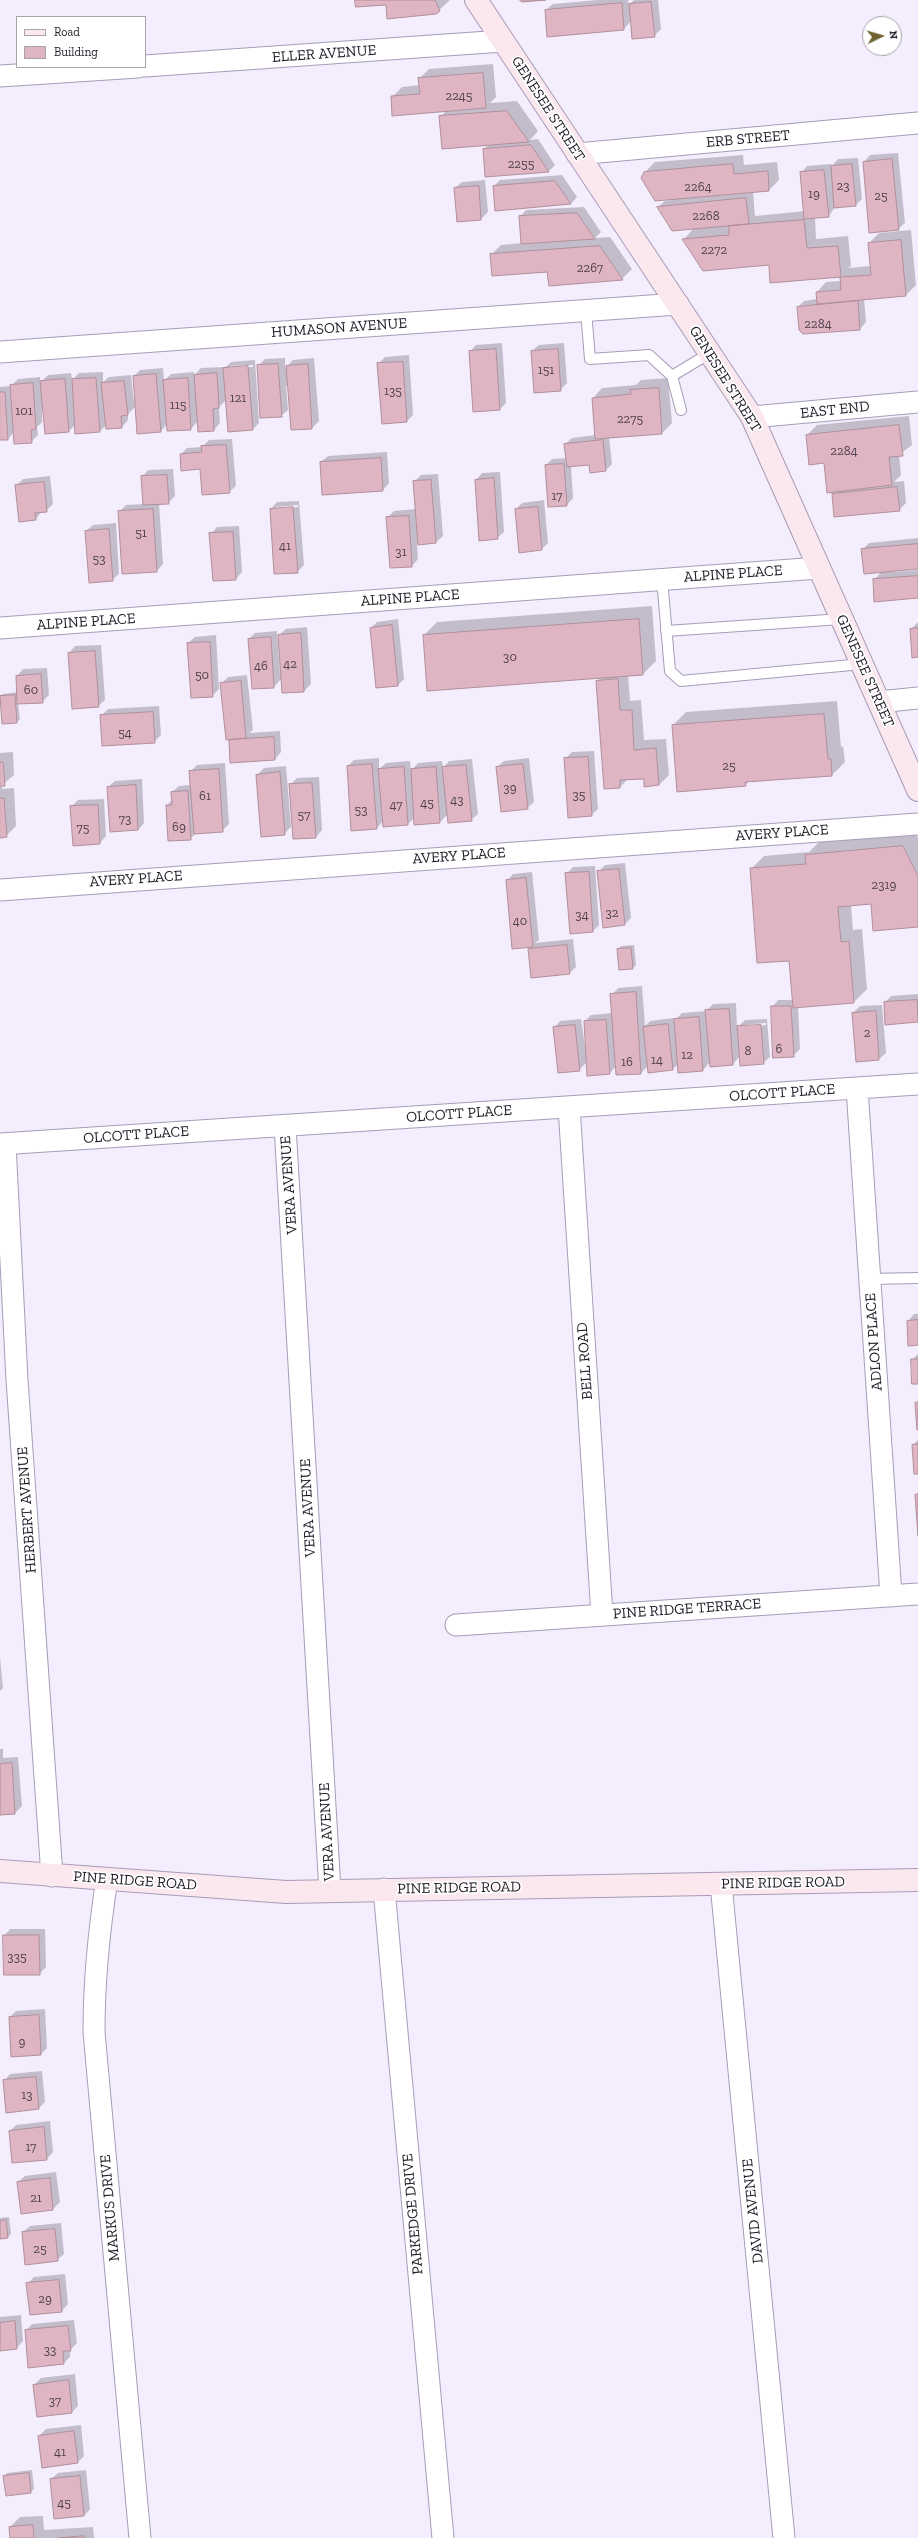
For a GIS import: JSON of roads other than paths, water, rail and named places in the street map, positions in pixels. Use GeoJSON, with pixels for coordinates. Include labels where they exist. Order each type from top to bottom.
{"type":"FeatureCollection","features":[{"type":"Feature","properties":{"kind":"street","name":"GENESEE STREET"},"geometry":{"type":"LineString","coordinates":[[476,0],[752,417],[918,790]]}},
{"type":"Feature","properties":{"kind":"street","name":"ELLER AVENUE"},"geometry":{"type":"LineString","coordinates":[[146,66],[503,41]]}},
{"type":"Feature","properties":{"kind":"street"},"geometry":{"type":"LineString","coordinates":[[0,76],[123,68]]}},
{"type":"Feature","properties":{"kind":"street","name":"ERB STREET"},"geometry":{"type":"LineString","coordinates":[[577,154],[918,123]]}},
{"type":"Feature","properties":{"kind":"street","name":"HUMASON AVENUE"},"geometry":{"type":"LineString","coordinates":[[0,352],[678,304]]}},
{"type":"Feature","properties":{"kind":"street","name":"EAST END"},"geometry":{"type":"LineString","coordinates":[[752,417],[918,402]]}},
{"type":"Feature","properties":{"kind":"street","name":"ALPINE PLACE"},"geometry":{"type":"LineString","coordinates":[[0,628],[819,568]]}},
{"type":"Feature","properties":{"kind":"street"},"geometry":{"type":"LineString","coordinates":[[879,702],[918,698]]}},
{"type":"Feature","properties":{"kind":"street","name":"AVERY PLACE"},"geometry":{"type":"LineString","coordinates":[[0,890],[918,824]]}},
{"type":"Feature","properties":{"kind":"street","name":"OLCOTT PLACE"},"geometry":{"type":"LineString","coordinates":[[3,1144],[918,1084]]}},
{"type":"Feature","properties":{"kind":"street","name":"ADLON PLACE"},"geometry":{"type":"LineString","coordinates":[[857,1088],[891,1596]]}},
{"type":"Feature","properties":{"kind":"street","name":"BELL ROAD"},"geometry":{"type":"LineString","coordinates":[[569,1107],[602,1615]]}},
{"type":"Feature","properties":{"kind":"street","name":"VERA AVENUE"},"geometry":{"type":"LineString","coordinates":[[285,1126],[330,1891]]}},
{"type":"Feature","properties":{"kind":"street","name":"HERBERT AVENUE"},"geometry":{"type":"LineString","coordinates":[[3,1144],[17,1380],[52,1876]]}},
{"type":"Feature","properties":{"kind":"street","name":"PINE RIDGE TERRACE"},"geometry":{"type":"LineString","coordinates":[[456,1625],[918,1594]]}},
{"type":"Feature","properties":{"kind":"street","name":"PINE RIDGE ROAD"},"geometry":{"type":"LineString","coordinates":[[0,1871],[286,1892],[918,1880]]}},
{"type":"Feature","properties":{"kind":"street","name":"MARKUS DRIVE"},"geometry":{"type":"LineString","coordinates":[[107,1879],[100,1922],[95,1981],[94,2032],[140,2538]]}},
{"type":"Feature","properties":{"kind":"street","name":"DAVID AVENUE"},"geometry":{"type":"LineString","coordinates":[[721,1884],[784,2538]]}},
{"type":"Feature","properties":{"kind":"street","name":"PARKEDGE DRIVE"},"geometry":{"type":"LineString","coordinates":[[384,1890],[443,2538]]}},
{"type":"Feature","properties":{"kind":"lane"},"geometry":{"type":"LineString","coordinates":[[586,311],[590,359],[649,354],[672,376],[681,410]]}},
{"type":"Feature","properties":{"kind":"lane"},"geometry":{"type":"LineString","coordinates":[[672,376],[710,353]]}},
{"type":"Feature","properties":{"kind":"lane"},"geometry":{"type":"LineString","coordinates":[[662,579],[670,671],[681,681],[862,664]]}},
{"type":"Feature","properties":{"kind":"lane"},"geometry":{"type":"LineString","coordinates":[[666,631],[842,619]]}},
{"type":"Feature","properties":{"kind":"lane"},"geometry":{"type":"LineString","coordinates":[[869,1279],[918,1278]]}}]}
